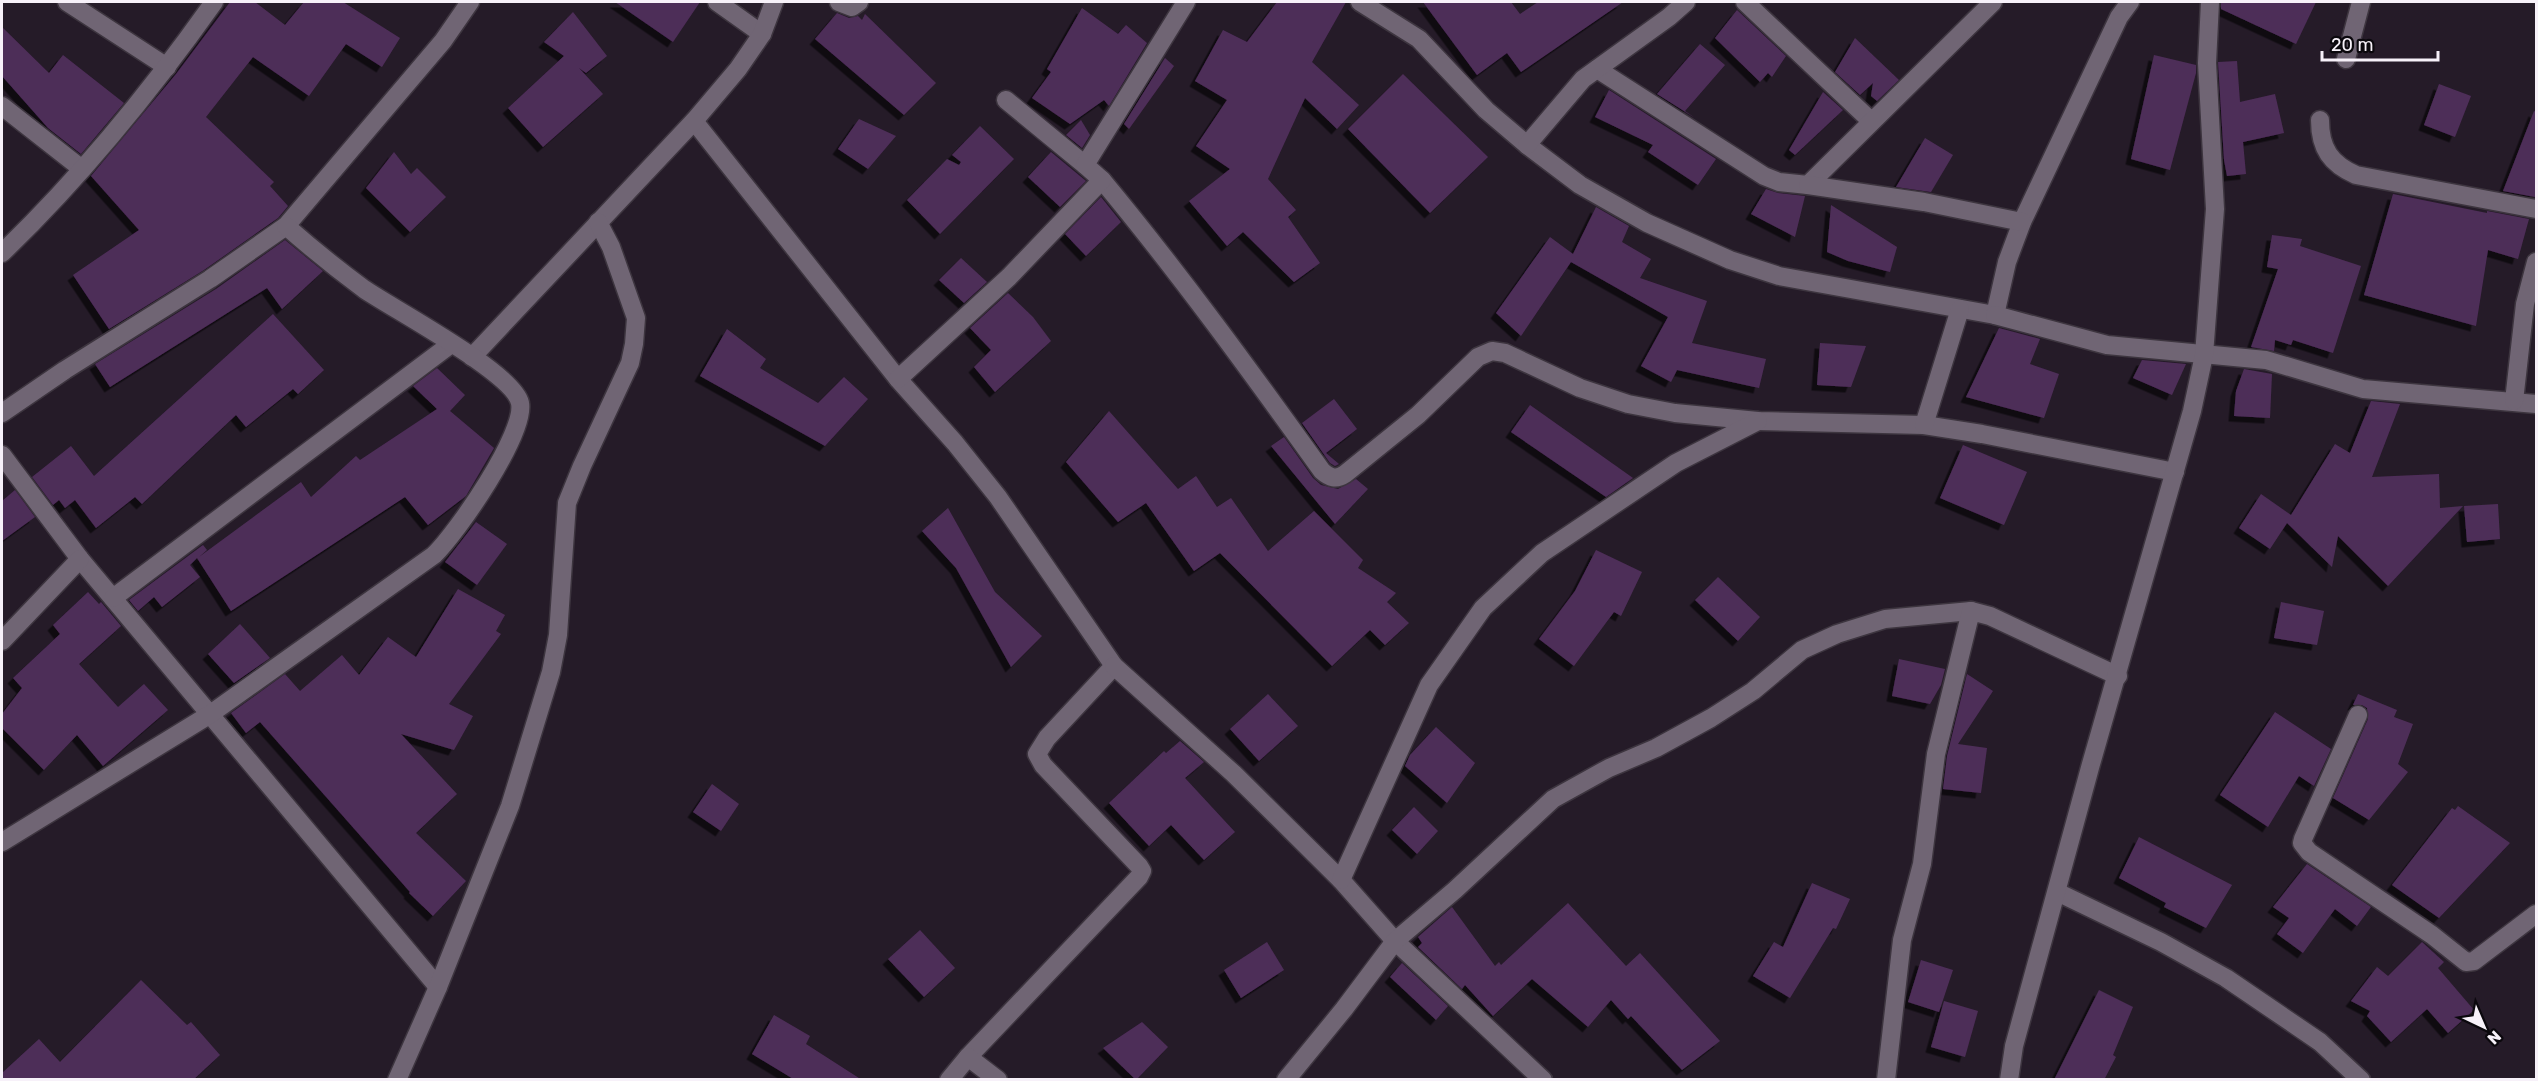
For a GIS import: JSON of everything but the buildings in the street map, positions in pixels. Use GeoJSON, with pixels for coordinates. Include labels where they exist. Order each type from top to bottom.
{"type":"FeatureCollection","features":[{"type":"Feature","properties":{"kind":"street"},"geometry":{"type":"LineString","coordinates":[[67,2],[167,68]]}},
{"type":"Feature","properties":{"kind":"street"},"geometry":{"type":"LineString","coordinates":[[2,253],[82,169],[167,68],[214,2]]}},
{"type":"Feature","properties":{"kind":"street"},"geometry":{"type":"LineString","coordinates":[[2,413],[286,226],[435,49],[470,2]]}},
{"type":"Feature","properties":{"kind":"street"},"geometry":{"type":"LineString","coordinates":[[717,2],[762,34]]}},
{"type":"Feature","properties":{"kind":"street"},"geometry":{"type":"LineString","coordinates":[[472,357],[694,121],[738,69],[762,34],[774,2]]}},
{"type":"Feature","properties":{"kind":"street"},"geometry":{"type":"LineString","coordinates":[[839,2],[852,7],[859,2]]}},
{"type":"Feature","properties":{"kind":"street"},"geometry":{"type":"LineString","coordinates":[[1085,165],[1186,2]]}},
{"type":"Feature","properties":{"kind":"street"},"geometry":{"type":"LineString","coordinates":[[1360,2],[1419,39],[1486,110],[1580,185],[1647,223],[1730,260],[1779,276],[1995,315],[2107,345],[2266,360],[2362,389],[2536,404]]}},
{"type":"Feature","properties":{"kind":"street"},"geometry":{"type":"LineString","coordinates":[[1527,145],[1570,91],[1686,2]]}},
{"type":"Feature","properties":{"kind":"street"},"geometry":{"type":"LineString","coordinates":[[1745,2],[1871,121]]}},
{"type":"Feature","properties":{"kind":"street"},"geometry":{"type":"LineString","coordinates":[[1808,185],[1993,2]]}},
{"type":"Feature","properties":{"kind":"street"},"geometry":{"type":"LineString","coordinates":[[1995,315],[2007,262],[2022,222],[2119,17],[2130,2]]}},
{"type":"Feature","properties":{"kind":"street"},"geometry":{"type":"LineString","coordinates":[[2009,1080],[2014,1046],[2091,764],[2192,411],[2204,355],[2215,209],[2207,63],[2210,2]]}},
{"type":"Feature","properties":{"kind":"street"},"geometry":{"type":"LineString","coordinates":[[2346,59],[2361,2]]}},
{"type":"Feature","properties":{"kind":"street"},"geometry":{"type":"LineString","coordinates":[[1597,69],[1764,176],[1779,182],[1924,202],[2022,222]]}},
{"type":"Feature","properties":{"kind":"street"},"geometry":{"type":"LineString","coordinates":[[1006,100],[1102,180],[1155,244],[1217,326],[1322,471],[1331,477],[1340,477],[1345,474],[1418,415],[1478,357],[1492,351],[1505,353],[1580,388],[1628,404],[1675,413],[1758,421],[1924,425],[1982,434],[2175,472]]}},
{"type":"Feature","properties":{"kind":"street"},"geometry":{"type":"LineString","coordinates":[[2,106],[82,169]]}},
{"type":"Feature","properties":{"kind":"street"},"geometry":{"type":"LineString","coordinates":[[2320,120],[2320,132],[2329,157],[2341,168],[2356,175],[2536,209]]}},
{"type":"Feature","properties":{"kind":"street"},"geometry":{"type":"LineString","coordinates":[[694,121],[898,379],[955,443],[998,497],[1114,666],[1234,774],[1341,880],[1395,941],[1543,1080]]}},
{"type":"Feature","properties":{"kind":"street"},"geometry":{"type":"LineString","coordinates":[[898,379],[1009,277],[1102,180]]}},
{"type":"Feature","properties":{"kind":"street"},"geometry":{"type":"LineString","coordinates":[[397,1080],[438,987],[510,806],[551,672],[558,635],[567,503],[630,363],[636,318],[611,248],[598,222]]}},
{"type":"Feature","properties":{"kind":"street"},"geometry":{"type":"LineString","coordinates":[[2,842],[209,715],[434,555],[454,533],[482,491],[512,437],[521,405],[513,389],[472,357],[366,290],[323,258],[286,226]]}},
{"type":"Feature","properties":{"kind":"street"},"geometry":{"type":"LineString","coordinates":[[2514,401],[2525,304],[2536,262]]}},
{"type":"Feature","properties":{"kind":"street"},"geometry":{"type":"LineString","coordinates":[[1924,425],[1960,309]]}},
{"type":"Feature","properties":{"kind":"street"},"geometry":{"type":"LineString","coordinates":[[113,598],[451,344]]}},
{"type":"Feature","properties":{"kind":"street"},"geometry":{"type":"LineString","coordinates":[[1341,880],[1430,685],[1483,608],[1542,553],[1676,463],[1758,421]]}},
{"type":"Feature","properties":{"kind":"street"},"geometry":{"type":"LineString","coordinates":[[2,455],[80,560],[438,987]]}},
{"type":"Feature","properties":{"kind":"street"},"geometry":{"type":"LineString","coordinates":[[2,641],[80,560]]}},
{"type":"Feature","properties":{"kind":"street"},"geometry":{"type":"LineString","coordinates":[[1286,1080],[1344,1009],[1395,941],[1455,890],[1553,799],[1609,768],[1656,748],[1711,718],[1753,691],[1802,650],[1837,634],[1885,619],[1971,611],[1990,616],[2118,676]]}},
{"type":"Feature","properties":{"kind":"street"},"geometry":{"type":"LineString","coordinates":[[1886,1080],[1902,940],[1922,864],[1936,754],[1971,611]]}},
{"type":"Feature","properties":{"kind":"street"},"geometry":{"type":"LineString","coordinates":[[949,1080],[968,1057],[1084,937],[1142,871],[1043,765],[1037,754],[1047,738],[1114,666]]}},
{"type":"Feature","properties":{"kind":"street"},"geometry":{"type":"LineString","coordinates":[[2358,714],[2303,838],[2302,843],[2309,852],[2432,935],[2466,962],[2474,961],[2536,914]]}},
{"type":"Feature","properties":{"kind":"street"},"geometry":{"type":"LineString","coordinates":[[2057,892],[2161,942],[2226,978],[2320,1042],[2361,1080]]}},
{"type":"Feature","properties":{"kind":"street"},"geometry":{"type":"LineString","coordinates":[[968,1057],[998,1080]]}}]}
